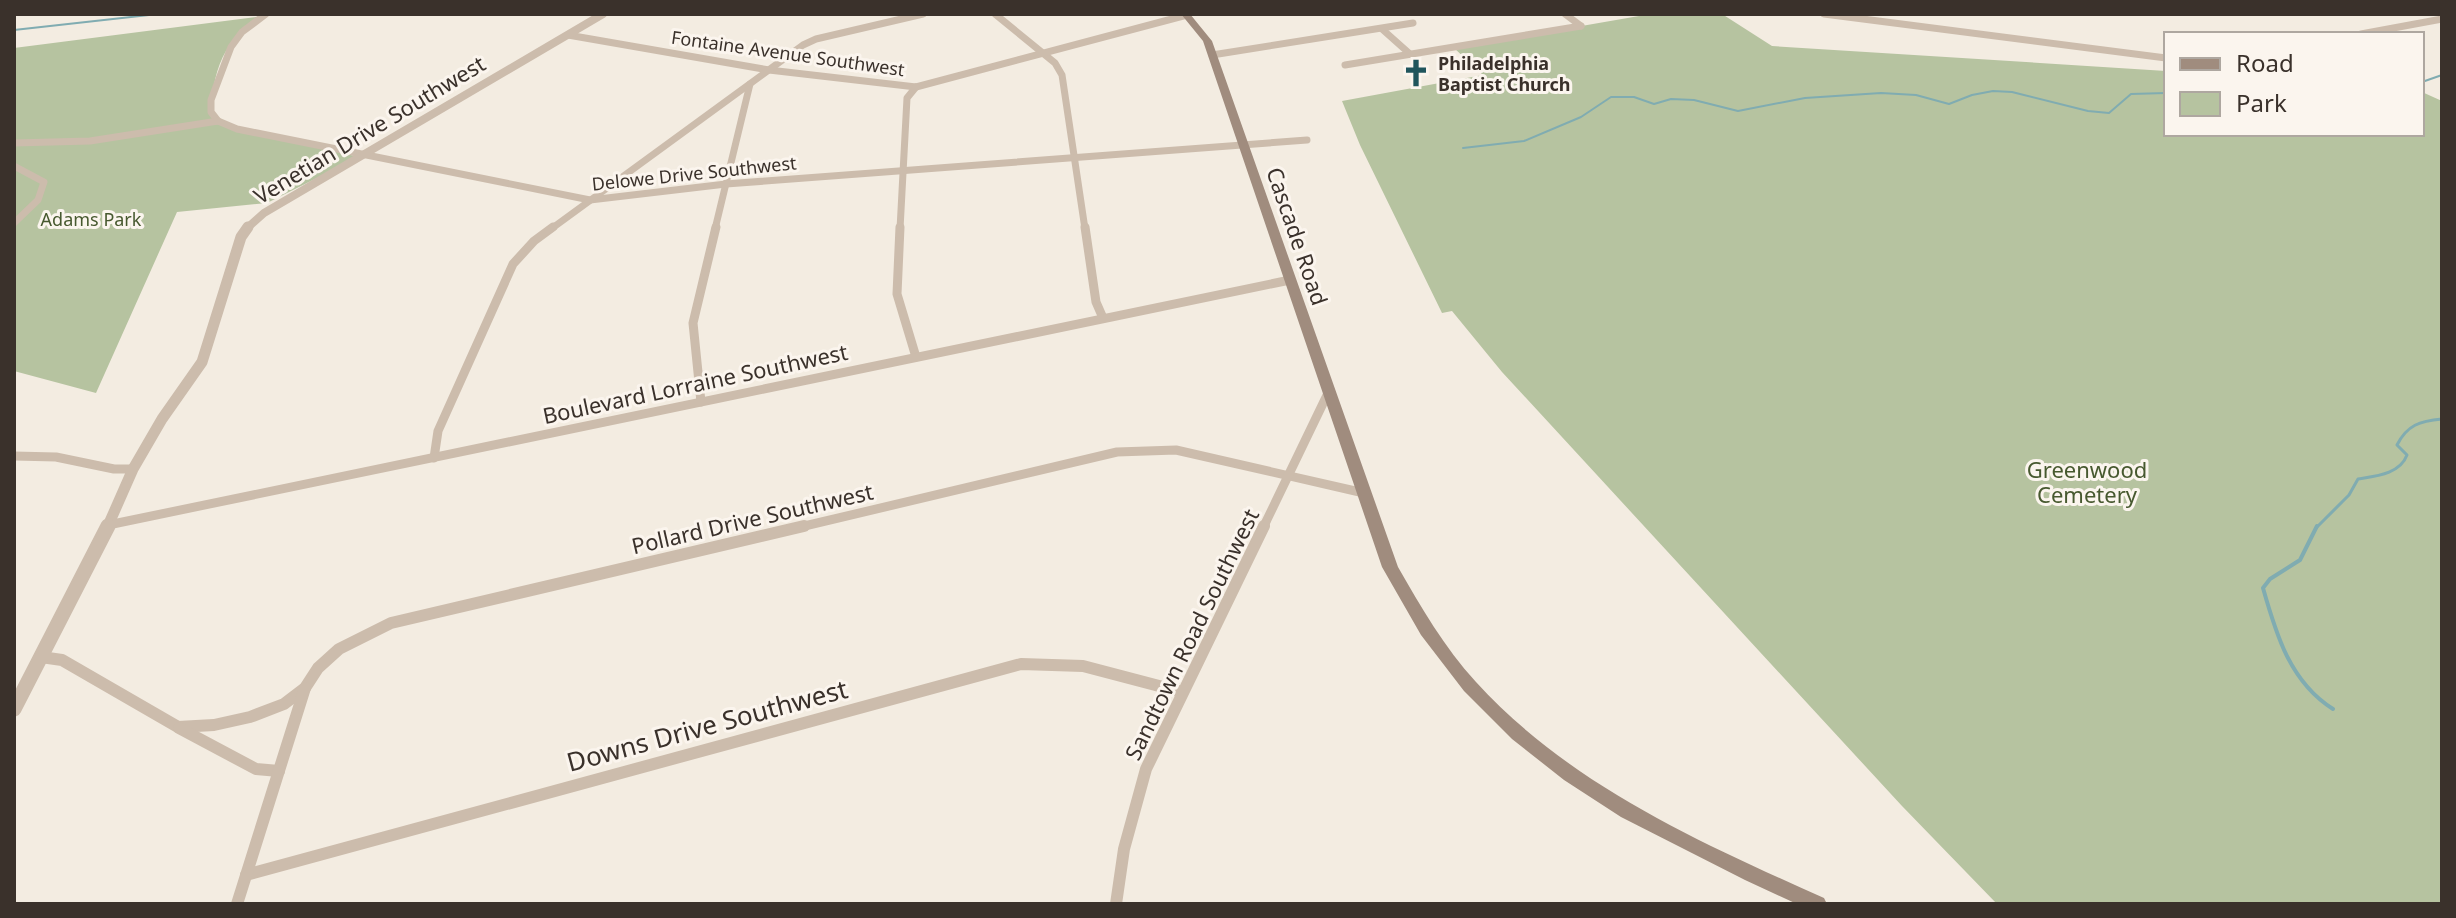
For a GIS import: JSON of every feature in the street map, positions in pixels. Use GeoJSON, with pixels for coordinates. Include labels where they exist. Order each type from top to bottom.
{"type":"FeatureCollection","features":[{"type":"Feature","properties":{"kind":"main road","name":"Cascade Road"},"geometry":{"type":"LineString","coordinates":[[1186,15],[1202,33],[1212,55],[1390,567],[1410,608],[1445,660],[1493,713],[1554,764],[1625,813],[1695,849],[1817,904]]}},
{"type":"Feature","properties":{"kind":"street"},"geometry":{"type":"LineString","coordinates":[[218,121],[211,112],[211,100],[231,47],[242,32],[266,14]]}},
{"type":"Feature","properties":{"kind":"street","name":"Venetian Drive Southwest"},"geometry":{"type":"LineString","coordinates":[[14,709],[108,525],[133,469],[162,419],[202,362],[247,228],[264,213],[603,14]]}},
{"type":"Feature","properties":{"kind":"street"},"geometry":{"type":"LineString","coordinates":[[434,458],[438,431],[513,264],[534,241],[816,39],[923,14]]}},
{"type":"Feature","properties":{"kind":"street"},"geometry":{"type":"LineString","coordinates":[[995,14],[1055,63],[1062,75],[1096,302],[1103,318]]}},
{"type":"Feature","properties":{"kind":"street"},"geometry":{"type":"LineString","coordinates":[[1345,65],[1581,26],[1565,14]]}},
{"type":"Feature","properties":{"kind":"street"},"geometry":{"type":"LineString","coordinates":[[1824,14],[2164,58]]}},
{"type":"Feature","properties":{"kind":"street","name":"Fontaine Avenue Southwest"},"geometry":{"type":"LineString","coordinates":[[568,35],[769,70],[916,87],[1186,15]]}},
{"type":"Feature","properties":{"kind":"street"},"geometry":{"type":"LineString","coordinates":[[2372,32],[2442,19]]}},
{"type":"Feature","properties":{"kind":"street"},"geometry":{"type":"LineString","coordinates":[[1212,55],[1413,23]]}},
{"type":"Feature","properties":{"kind":"street"},"geometry":{"type":"LineString","coordinates":[[1382,29],[1410,54]]}},
{"type":"Feature","properties":{"kind":"street"},"geometry":{"type":"LineString","coordinates":[[701,402],[693,323],[750,84]]}},
{"type":"Feature","properties":{"kind":"street"},"geometry":{"type":"LineString","coordinates":[[916,87],[907,98],[897,294],[916,357]]}},
{"type":"Feature","properties":{"kind":"street","name":"Delowe Drive Southwest"},"geometry":{"type":"LineString","coordinates":[[14,143],[90,141],[218,121],[237,129],[590,200],[726,184],[1307,140]]}},
{"type":"Feature","properties":{"kind":"street"},"geometry":{"type":"LineString","coordinates":[[14,166],[44,182],[44,189],[34,206],[14,223]]}},
{"type":"Feature","properties":{"kind":"street","name":"Boulevard Lorraine Southwest"},"geometry":{"type":"LineString","coordinates":[[108,525],[1290,280]]}},
{"type":"Feature","properties":{"kind":"street","name":"Sandtown Road Southwest"},"geometry":{"type":"LineString","coordinates":[[1116,904],[1124,849],[1146,769],[1329,391]]}},
{"type":"Feature","properties":{"kind":"street","name":"Pollard Drive Southwest"},"geometry":{"type":"LineString","coordinates":[[178,727],[214,725],[250,717],[284,704],[305,688],[318,668],[339,649],[391,623],[1117,452],[1176,450],[1290,476],[1362,486]]}},
{"type":"Feature","properties":{"kind":"street"},"geometry":{"type":"LineString","coordinates":[[14,456],[56,457],[114,469],[133,469]]}},
{"type":"Feature","properties":{"kind":"street"},"geometry":{"type":"LineString","coordinates":[[41,657],[62,660],[256,769],[279,771]]}},
{"type":"Feature","properties":{"kind":"street","name":"Downs Drive Southwest"},"geometry":{"type":"LineString","coordinates":[[246,875],[1021,664],[1078,663],[1182,692]]}},
{"type":"Feature","properties":{"kind":"street"},"geometry":{"type":"LineString","coordinates":[[237,904],[305,688]]}},
{"type":"Feature","properties":{"kind":"green space","name":"Greenwood Cemetery"},"geometry":{"type":"Polygon","coordinates":[[[1637,14],[1722,14],[1772,46],[2164,71],[2164,136],[2424,136],[2424,93],[2442,101],[2442,904],[1997,904],[1902,806],[1502,372],[1452,311],[1442,313],[1360,145],[1342,101],[1483,75],[1454,48],[1639,16],[1637,14]]]}},
{"type":"Feature","properties":{"kind":"green space","name":"Adams Park"},"geometry":{"type":"Polygon","coordinates":[[[264,16],[234,41],[220,63],[213,94],[216,123],[359,157],[267,203],[177,212],[96,393],[14,371],[14,48],[264,16]]]}},
{"type":"Feature","properties":{"kind":"waterway"},"geometry":{"type":"LineString","coordinates":[[14,30],[158,14]]}},
{"type":"Feature","properties":{"kind":"waterway"},"geometry":{"type":"LineString","coordinates":[[2424,81],[2442,75]]}},
{"type":"Feature","properties":{"kind":"waterway"},"geometry":{"type":"LineString","coordinates":[[1463,148],[1524,141],[1581,117],[1611,97],[1634,97],[1654,104],[1671,99],[1694,100],[1738,111],[1805,98],[1881,93],[1916,95],[1949,104],[1993,91],[2012,92],[2088,111],[2109,113],[2131,94],[2164,93]]}},
{"type":"Feature","properties":{"kind":"waterway"},"geometry":{"type":"LineString","coordinates":[[2316,528],[2349,495],[2358,479],[2387,473],[2404,461],[2407,455],[2397,445],[2410,429],[2421,423],[2442,419]]}},
{"type":"Feature","properties":{"kind":"waterway"},"geometry":{"type":"LineString","coordinates":[[2316,528],[2300,560],[2270,579],[2263,588],[2273,623],[2295,671],[2318,698],[2333,709]]}},
{"type":"Feature","properties":{"kind":"place","name":"Philadelphia Baptist Church"},"geometry":{"type":"Point","coordinates":[1416,73]}}]}
